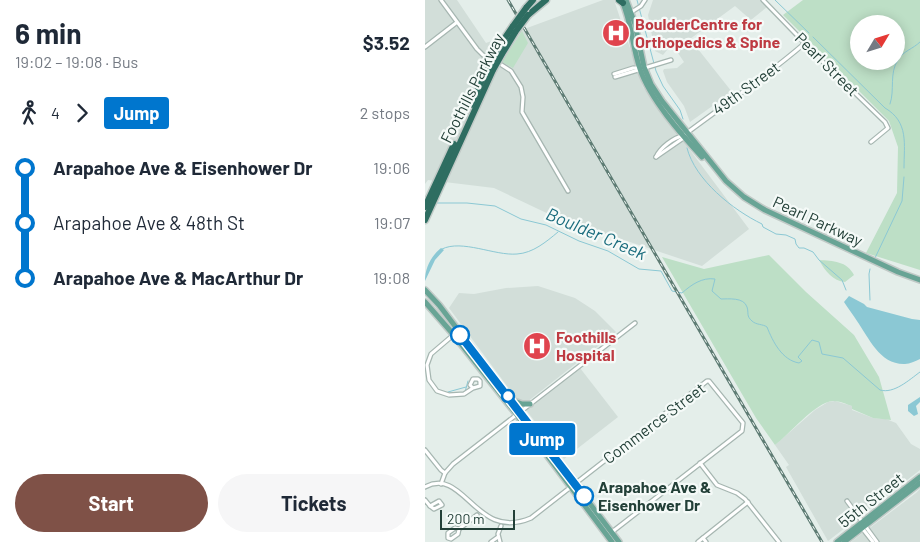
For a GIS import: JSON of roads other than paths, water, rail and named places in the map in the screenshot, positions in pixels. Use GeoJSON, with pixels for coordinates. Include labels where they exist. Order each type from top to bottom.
{"type":"FeatureCollection","features":[{"type":"Feature","properties":{"kind":"highway","name":"Foothills Parkway"},"geometry":{"type":"LineString","coordinates":[[527,12],[532,0]]}},
{"type":"Feature","properties":{"kind":"highway","name":"Foothills Parkway"},"geometry":{"type":"LineString","coordinates":[[425,207],[499,53],[514,28],[540,0]]}},
{"type":"Feature","properties":{"kind":"highway"},"geometry":{"type":"LineString","coordinates":[[527,12],[546,0]]}},
{"type":"Feature","properties":{"kind":"highway","name":"Foothills Parkway"},"geometry":{"type":"LineString","coordinates":[[425,219],[439,181]]}},
{"type":"Feature","properties":{"kind":"main road","name":"Pearl Parkway"},"geometry":{"type":"LineString","coordinates":[[622,1],[629,13],[642,68],[653,96],[715,170],[737,191],[765,210],[898,272],[920,280]]}},
{"type":"Feature","properties":{"kind":"main road"},"geometry":{"type":"LineString","coordinates":[[425,290],[439,305],[455,333],[519,413],[610,534],[619,542]]}},
{"type":"Feature","properties":{"kind":"main road"},"geometry":{"type":"LineString","coordinates":[[425,302],[455,333],[512,400],[519,413]]}},
{"type":"Feature","properties":{"kind":"main road"},"geometry":{"type":"LineString","coordinates":[[512,400],[522,404],[530,404]]}},
{"type":"Feature","properties":{"kind":"main road","name":"55th Street"},"geometry":{"type":"LineString","coordinates":[[844,542],[920,477]]}},
{"type":"Feature","properties":{"kind":"main road","name":"55th Street"},"geometry":{"type":"LineString","coordinates":[[837,542],[863,526],[920,482]]}},
{"type":"Feature","properties":{"kind":"main road"},"geometry":{"type":"LineString","coordinates":[[610,534],[612,542]]}},
{"type":"Feature","properties":{"kind":"street"},"geometry":{"type":"LineString","coordinates":[[441,0],[480,53],[507,67],[514,75],[522,90],[523,112],[568,191]]}},
{"type":"Feature","properties":{"kind":"street"},"geometry":{"type":"LineString","coordinates":[[629,13],[638,9],[645,0]]}},
{"type":"Feature","properties":{"kind":"street","name":"Pearl Street"},"geometry":{"type":"LineString","coordinates":[[763,0],[885,122],[888,128],[871,142]]}},
{"type":"Feature","properties":{"kind":"street"},"geometry":{"type":"LineString","coordinates":[[425,47],[457,23]]}},
{"type":"Feature","properties":{"kind":"street","name":"49th Street"},"geometry":{"type":"LineString","coordinates":[[685,134],[805,43]]}},
{"type":"Feature","properties":{"kind":"street"},"geometry":{"type":"LineString","coordinates":[[615,76],[671,60]]}},
{"type":"Feature","properties":{"kind":"street"},"geometry":{"type":"LineString","coordinates":[[685,134],[682,139],[656,157],[658,152],[668,144],[685,134]]}},
{"type":"Feature","properties":{"kind":"street"},"geometry":{"type":"LineString","coordinates":[[441,484],[445,473],[453,464],[635,323]]}},
{"type":"Feature","properties":{"kind":"street"},"geometry":{"type":"LineString","coordinates":[[455,333],[433,351],[429,358],[426,365],[430,382],[437,390],[449,396],[464,394],[473,388]]}},
{"type":"Feature","properties":{"kind":"street","name":"Commerce Street"},"geometry":{"type":"LineString","coordinates":[[494,525],[513,526],[527,521],[709,381],[743,425],[741,432],[700,463]]}},
{"type":"Feature","properties":{"kind":"street"},"geometry":{"type":"LineString","coordinates":[[425,450],[445,473]]}},
{"type":"Feature","properties":{"kind":"street"},"geometry":{"type":"LineString","coordinates":[[610,534],[700,463],[717,485],[737,494],[748,502],[779,542]]}},
{"type":"Feature","properties":{"kind":"street"},"geometry":{"type":"LineString","coordinates":[[425,486],[435,483],[450,487],[483,520]]}},
{"type":"Feature","properties":{"kind":"street"},"geometry":{"type":"LineString","coordinates":[[425,500],[430,506]]}},
{"type":"Feature","properties":{"kind":"street"},"geometry":{"type":"LineString","coordinates":[[847,501],[873,542]]}},
{"type":"Feature","properties":{"kind":"street"},"geometry":{"type":"LineString","coordinates":[[698,542],[748,502]]}},
{"type":"Feature","properties":{"kind":"street"},"geometry":{"type":"LineString","coordinates":[[459,529],[477,515]]}},
{"type":"Feature","properties":{"kind":"street"},"geometry":{"type":"LineString","coordinates":[[500,542],[498,537],[501,526]]}},
{"type":"Feature","properties":{"kind":"street"},"geometry":{"type":"LineString","coordinates":[[863,526],[877,542]]}},
{"type":"Feature","properties":{"kind":"street"},"geometry":{"type":"LineString","coordinates":[[491,542],[498,537]]}},
{"type":"Feature","properties":{"kind":"street"},"geometry":{"type":"LineString","coordinates":[[703,538],[706,542]]}},
{"type":"Feature","properties":{"kind":"water"},"geometry":{"type":"Polygon","coordinates":[[[441,248],[444,250],[435,260],[425,281],[429,263],[441,248]]]}},
{"type":"Feature","properties":{"kind":"water"},"geometry":{"type":"Polygon","coordinates":[[[849,296],[867,307],[920,320],[920,359],[905,364],[896,363],[882,355],[844,302],[849,296]]]}},
{"type":"Feature","properties":{"kind":"water"},"geometry":{"type":"Polygon","coordinates":[[[920,397],[920,402],[916,406],[918,414],[914,416],[908,411],[908,405],[920,397]]]}},
{"type":"Feature","properties":{"kind":"waterway"},"geometry":{"type":"LineString","coordinates":[[637,0],[656,71],[663,86],[680,110],[683,119]]}},
{"type":"Feature","properties":{"kind":"waterway"},"geometry":{"type":"LineString","coordinates":[[775,0],[809,33]]}},
{"type":"Feature","properties":{"kind":"waterway"},"geometry":{"type":"LineString","coordinates":[[813,37],[898,120],[903,134],[904,168]]}},
{"type":"Feature","properties":{"kind":"waterway"},"geometry":{"type":"LineString","coordinates":[[890,104],[895,65],[903,54],[920,42]]}},
{"type":"Feature","properties":{"kind":"waterway"},"geometry":{"type":"LineString","coordinates":[[687,148],[691,160],[698,171],[717,193],[739,211],[762,224],[763,227],[776,234],[786,235],[795,239],[799,248],[813,252],[819,260],[842,280],[846,290]]}},
{"type":"Feature","properties":{"kind":"waterway"},"geometry":{"type":"LineString","coordinates":[[875,258],[902,201],[904,177]]}},
{"type":"Feature","properties":{"kind":"waterway","name":"Boulder Creek"},"geometry":{"type":"LineString","coordinates":[[435,203],[467,203],[495,206],[521,219],[546,225],[579,241],[608,251],[639,269],[661,271],[672,291],[682,293],[701,280],[715,279],[712,291],[721,299],[735,299],[743,302],[748,309],[750,319],[767,327],[779,350],[793,361],[799,363],[802,361],[798,357],[812,340],[819,342],[822,354],[843,358],[880,390],[885,391],[896,388],[920,372]]}},
{"type":"Feature","properties":{"kind":"waterway"},"geometry":{"type":"LineString","coordinates":[[442,249],[450,246],[459,246],[517,254],[528,252],[549,240],[558,232]]}},
{"type":"Feature","properties":{"kind":"waterway"},"geometry":{"type":"LineString","coordinates":[[870,269],[870,300]]}},
{"type":"Feature","properties":{"kind":"waterway"},"geometry":{"type":"LineString","coordinates":[[465,392],[468,381]]}},
{"type":"Feature","properties":{"kind":"waterway"},"geometry":{"type":"LineString","coordinates":[[448,392],[466,387]]}},
{"type":"Feature","properties":{"kind":"railway"},"geometry":{"type":"LineString","coordinates":[[508,0],[822,542]]}},
{"type":"Feature","properties":{"kind":"place","name":"BoulderCentre for Orthopedics & Spine"},"geometry":{"type":"Point","coordinates":[616,33]}},
{"type":"Feature","properties":{"kind":"place","name":"Foothills Hospital"},"geometry":{"type":"Point","coordinates":[537,346]}},
{"type":"Feature","properties":{"kind":"place","name":"Arapahoe Ave & Eisenhower Dr"},"geometry":{"type":"Point","coordinates":[584,496]}}]}
